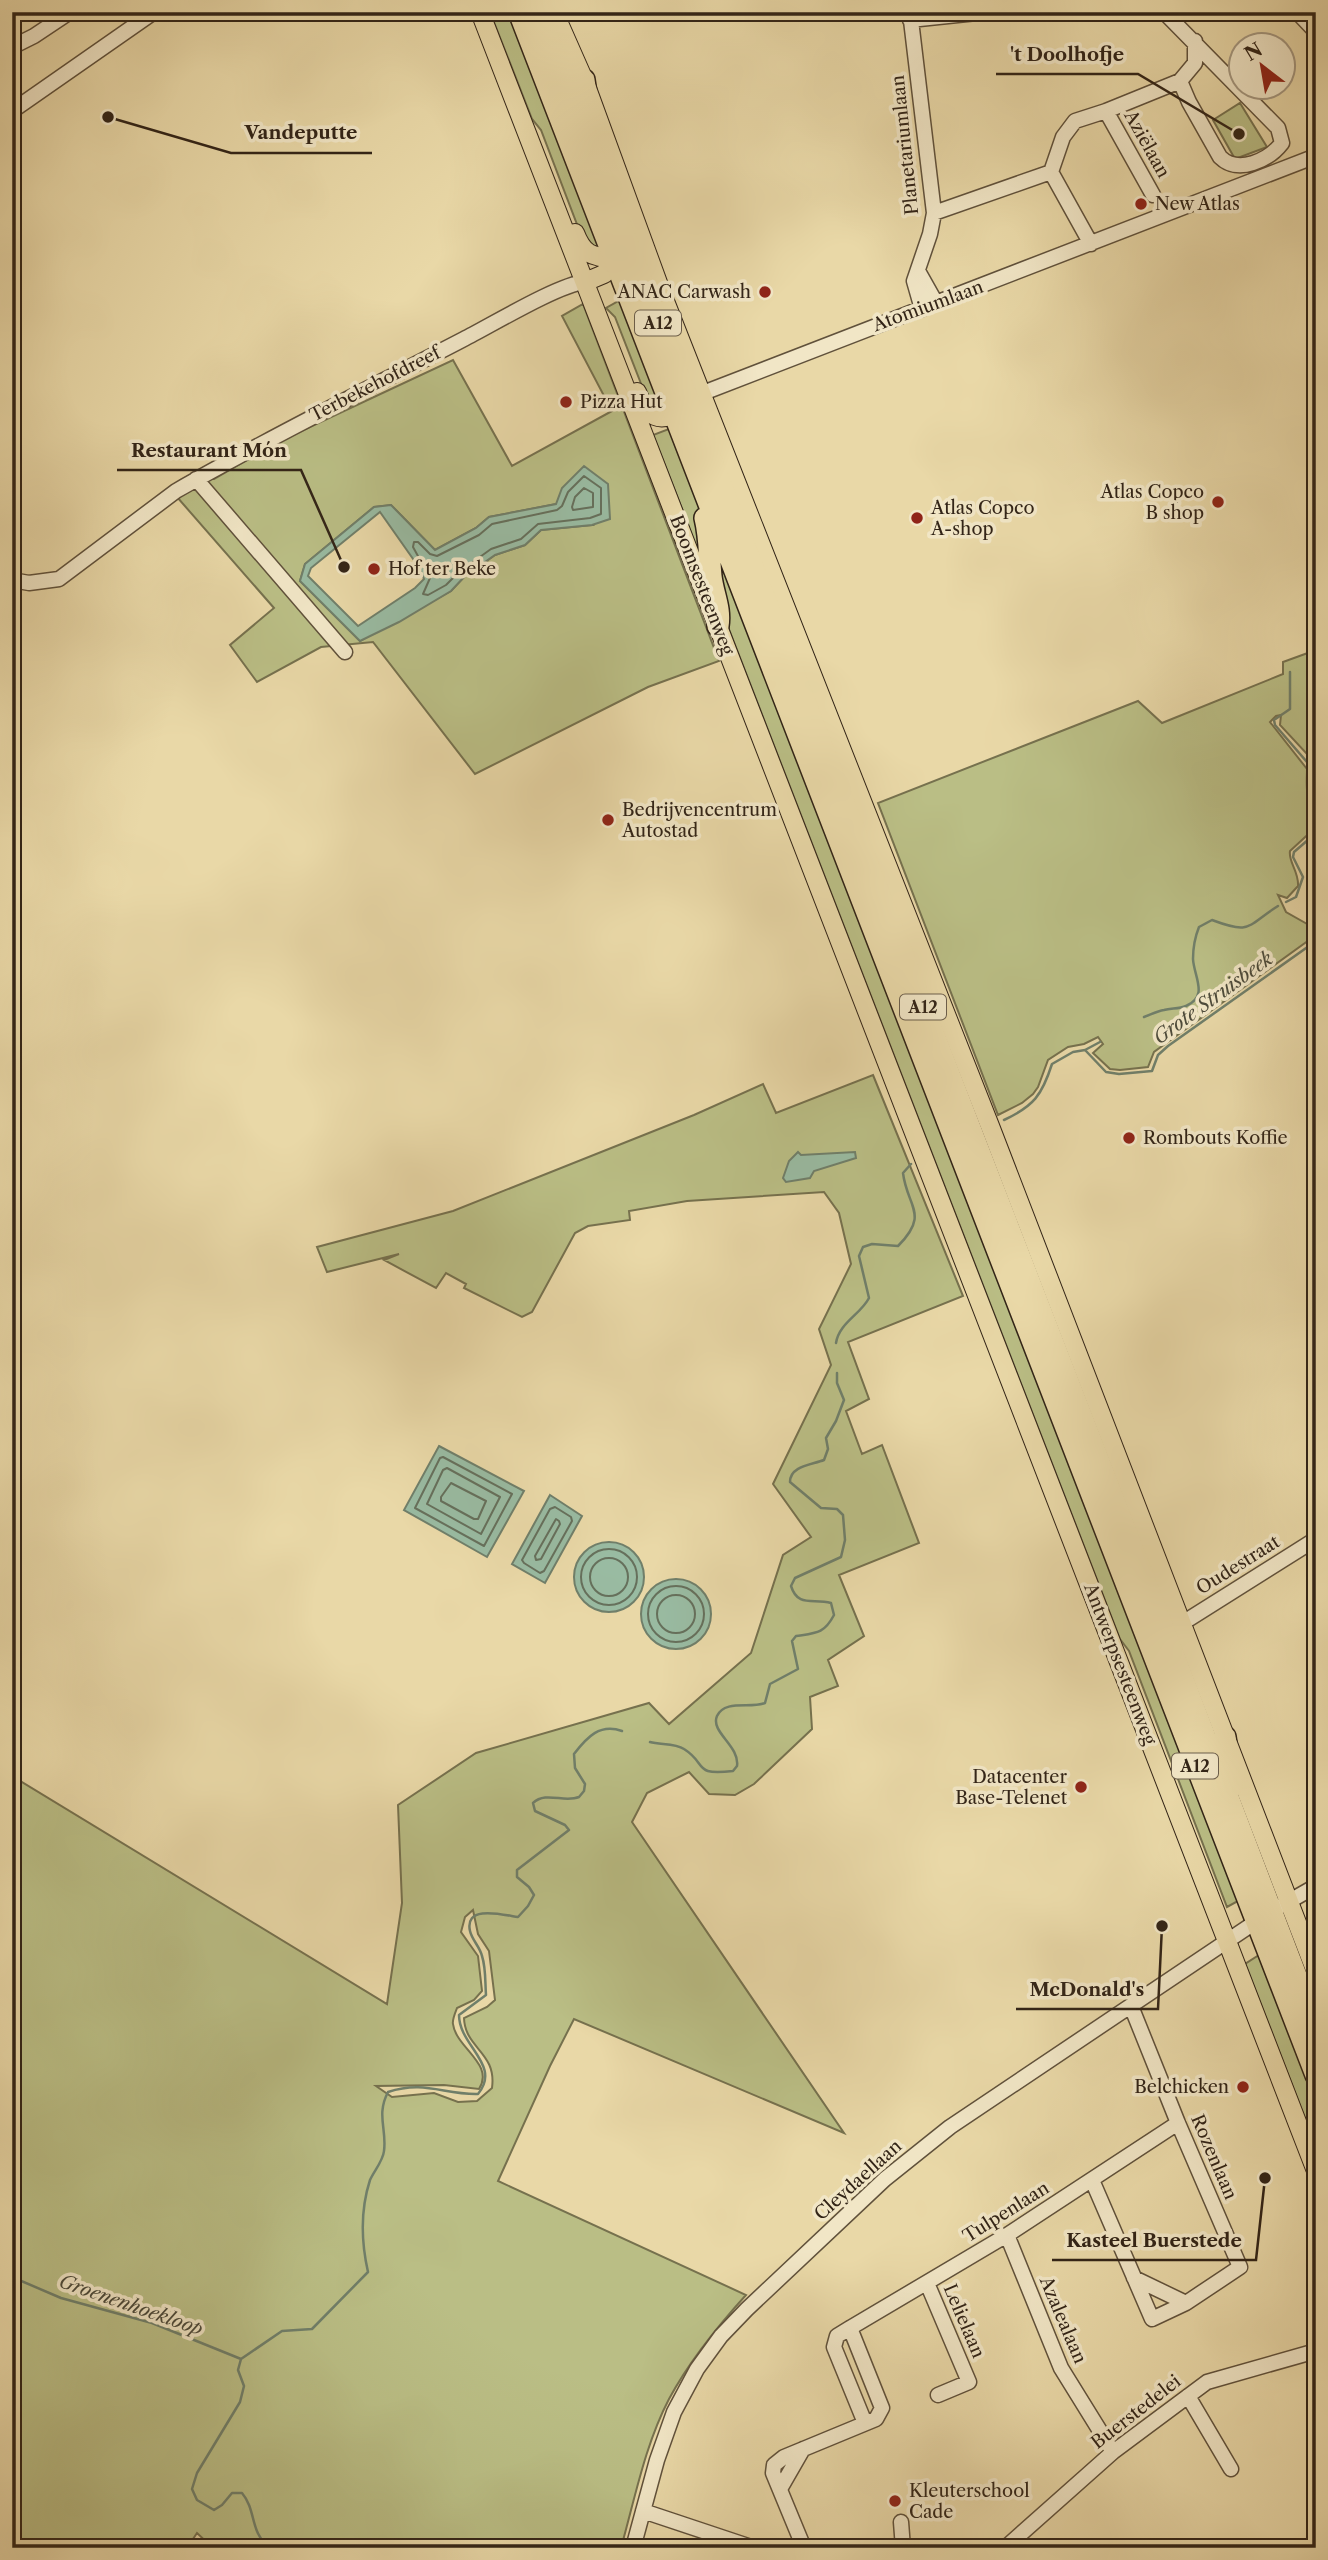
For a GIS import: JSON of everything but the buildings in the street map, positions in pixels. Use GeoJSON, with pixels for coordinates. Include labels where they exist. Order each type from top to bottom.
{"type":"FeatureCollection","features":[{"type":"Feature","properties":{"kind":"highway","name":"A12"},"geometry":{"type":"LineString","coordinates":[[519,12],[559,117],[689,403],[1316,2028]]}},
{"type":"Feature","properties":{"kind":"highway","name":"A12"},"geometry":{"type":"LineString","coordinates":[[538,12],[590,146],[621,251]]}},
{"type":"Feature","properties":{"kind":"highway"},"geometry":{"type":"LineString","coordinates":[[584,80],[592,127],[590,146]]}},
{"type":"Feature","properties":{"kind":"highway","name":"A12"},"geometry":{"type":"LineString","coordinates":[[689,403],[705,493],[1272,1912],[1316,2076]]}},
{"type":"Feature","properties":{"kind":"highway"},"geometry":{"type":"LineString","coordinates":[[705,493],[702,502],[709,537],[711,576],[720,613],[718,626]]}},
{"type":"Feature","properties":{"kind":"highway"},"geometry":{"type":"LineString","coordinates":[[1225,1737],[1232,1782],[1231,1805]]}},
{"type":"Feature","properties":{"kind":"main road","name":"Boomsesteenweg"},"geometry":{"type":"LineString","coordinates":[[480,12],[924,1157]]}},
{"type":"Feature","properties":{"kind":"main road"},"geometry":{"type":"LineString","coordinates":[[554,12],[584,80],[661,291],[689,403],[990,1126],[1225,1737],[1272,1912],[1316,1972]]}},
{"type":"Feature","properties":{"kind":"main road"},"geometry":{"type":"LineString","coordinates":[[554,202],[568,214],[586,253],[621,251]]}},
{"type":"Feature","properties":{"kind":"main road","name":"Terbekehofdreef"},"geometry":{"type":"LineString","coordinates":[[584,282],[604,274],[621,251]]}},
{"type":"Feature","properties":{"kind":"main road"},"geometry":{"type":"LineString","coordinates":[[597,315],[617,340],[643,406],[664,419],[689,403]]}},
{"type":"Feature","properties":{"kind":"main road","name":"Antwerpsesteenweg"},"geometry":{"type":"LineString","coordinates":[[924,1157],[1316,2171]]}},
{"type":"Feature","properties":{"kind":"street"},"geometry":{"type":"LineString","coordinates":[[12,47],[70,12]]}},
{"type":"Feature","properties":{"kind":"street"},"geometry":{"type":"LineString","coordinates":[[12,111],[154,12]]}},
{"type":"Feature","properties":{"kind":"street"},"geometry":{"type":"LineString","coordinates":[[910,16],[986,12]]}},
{"type":"Feature","properties":{"kind":"street"},"geometry":{"type":"LineString","coordinates":[[1164,12],[1278,128],[1282,143],[1274,154],[1243,166],[1230,165],[1220,158],[1189,103],[1180,81]]}},
{"type":"Feature","properties":{"kind":"street"},"geometry":{"type":"LineString","coordinates":[[1297,12],[1316,32]]}},
{"type":"Feature","properties":{"kind":"street","name":"Planetariumlaan"},"geometry":{"type":"LineString","coordinates":[[910,16],[934,213],[914,281],[922,309]]}},
{"type":"Feature","properties":{"kind":"street"},"geometry":{"type":"LineString","coordinates":[[1091,244],[1051,172],[1063,137],[1075,121],[1180,81],[1195,64],[1195,41]]}},
{"type":"Feature","properties":{"kind":"street","name":"Aziëlaan"},"geometry":{"type":"LineString","coordinates":[[1106,111],[1153,195]]}},
{"type":"Feature","properties":{"kind":"street","name":"Atomiumlaan"},"geometry":{"type":"LineString","coordinates":[[689,403],[936,303],[1316,156]]}},
{"type":"Feature","properties":{"kind":"street"},"geometry":{"type":"LineString","coordinates":[[934,213],[1051,172]]}},
{"type":"Feature","properties":{"kind":"street"},"geometry":{"type":"LineString","coordinates":[[918,271],[936,303]]}},
{"type":"Feature","properties":{"kind":"street","name":"Terbekehofdreef"},"geometry":{"type":"LineString","coordinates":[[12,580],[29,583],[59,579],[196,479],[278,433],[512,314],[584,282]]}},
{"type":"Feature","properties":{"kind":"street"},"geometry":{"type":"LineString","coordinates":[[196,479],[345,652]]}},
{"type":"Feature","properties":{"kind":"street","name":"Oudestraat"},"geometry":{"type":"LineString","coordinates":[[1181,1624],[1316,1539]]}},
{"type":"Feature","properties":{"kind":"street","name":"Cleydaellaan"},"geometry":{"type":"LineString","coordinates":[[633,2548],[674,2412],[698,2369],[721,2336],[747,2309],[914,2155],[950,2127],[1226,1941],[1316,1886]]}},
{"type":"Feature","properties":{"kind":"street","name":"Rozenlaan"},"geometry":{"type":"LineString","coordinates":[[1131,2006],[1240,2267],[1186,2303],[1152,2319],[1134,2278]]}},
{"type":"Feature","properties":{"kind":"street","name":"Tulpenlaan"},"geometry":{"type":"LineString","coordinates":[[850,2328],[1007,2235],[1178,2123]]}},
{"type":"Feature","properties":{"kind":"street"},"geometry":{"type":"LineString","coordinates":[[1092,2180],[1134,2278],[1186,2303]]}},
{"type":"Feature","properties":{"kind":"street","name":"Azalealaan"},"geometry":{"type":"LineString","coordinates":[[1007,2235],[1061,2368],[1113,2452]]}},
{"type":"Feature","properties":{"kind":"street","name":"Lelielaan"},"geometry":{"type":"LineString","coordinates":[[928,2283],[969,2382],[937,2395]]}},
{"type":"Feature","properties":{"kind":"street"},"geometry":{"type":"LineString","coordinates":[[804,2548],[773,2473],[774,2465],[784,2457],[876,2419],[882,2408],[850,2328],[837,2336],[834,2347],[865,2423]]}},
{"type":"Feature","properties":{"kind":"street","name":"Buerstedelei"},"geometry":{"type":"LineString","coordinates":[[1005,2548],[1113,2452],[1207,2382],[1316,2351]]}},
{"type":"Feature","properties":{"kind":"street"},"geometry":{"type":"LineString","coordinates":[[1188,2396],[1231,2469]]}},
{"type":"Feature","properties":{"kind":"street"},"geometry":{"type":"LineString","coordinates":[[643,2511],[754,2548]]}},
{"type":"Feature","properties":{"kind":"street"},"geometry":{"type":"LineString","coordinates":[[901,2522],[902,2548]]}},
{"type":"Feature","properties":{"kind":"shaded area"},"geometry":{"type":"Polygon","coordinates":[[[490,12],[513,12],[600,250],[583,240],[541,130],[532,119],[490,12]]]}},
{"type":"Feature","properties":{"kind":"shaded area"},"geometry":{"type":"Polygon","coordinates":[[[1240,103],[1267,147],[1235,159],[1213,120],[1240,103]]]}},
{"type":"Feature","properties":{"kind":"shaded area"},"geometry":{"type":"Polygon","coordinates":[[[624,298],[668,411],[661,411],[647,399],[615,317],[606,308],[624,298]]]}},
{"type":"Feature","properties":{"kind":"shaded area"},"geometry":{"type":"Polygon","coordinates":[[[583,304],[719,661],[648,687],[475,774],[373,642],[321,647],[257,682],[230,645],[274,608],[177,497],[196,479],[214,479],[282,440],[453,360],[512,466],[612,411],[562,316],[583,304]],[[556,504],[489,517],[476,528],[435,550],[391,505],[374,507],[305,564],[300,581],[360,641],[451,591],[464,577],[495,555],[525,545],[541,530],[592,525],[556,504]]]}},
{"type":"Feature","properties":{"kind":"shaded area"},"geometry":{"type":"Polygon","coordinates":[[[674,427],[704,524],[708,572],[687,534],[684,514],[653,435],[674,427]]]}},
{"type":"Feature","properties":{"kind":"shaded area"},"geometry":{"type":"Polygon","coordinates":[[[713,527],[1238,1901],[1227,1907],[1129,1651],[1120,1639],[720,606],[713,527]]]}},
{"type":"Feature","properties":{"kind":"shaded area"},"geometry":{"type":"Polygon","coordinates":[[[1316,650],[1316,769],[1308,755],[1280,725],[1281,715],[1270,722],[1307,769],[1308,795],[1316,807],[1316,827],[1290,851],[1298,886],[1287,898],[1278,895],[1286,912],[1316,929],[1316,935],[1154,1052],[1148,1067],[1110,1069],[1093,1053],[1103,1044],[1098,1037],[1084,1044],[1068,1047],[1048,1060],[1033,1094],[998,1115],[878,803],[1138,701],[1162,723],[1283,674],[1283,662],[1316,650]]]}},
{"type":"Feature","properties":{"kind":"shaded area"},"geometry":{"type":"Polygon","coordinates":[[[873,1075],[963,1296],[848,1342],[869,1399],[846,1411],[862,1454],[882,1445],[919,1543],[839,1575],[864,1636],[828,1660],[838,1686],[810,1697],[812,1729],[754,1784],[735,1795],[709,1794],[689,1772],[647,1793],[632,1822],[844,2133],[574,2019],[498,2181],[746,2295],[704,2344],[669,2399],[647,2453],[621,2548],[213,2548],[197,2533],[187,2548],[12,2548],[12,1776],[387,2004],[402,1903],[398,1805],[476,1753],[649,1703],[669,1724],[751,1653],[783,1555],[811,1537],[773,1484],[831,1365],[819,1329],[851,1264],[839,1213],[824,1192],[687,1201],[629,1211],[630,1220],[588,1226],[575,1233],[532,1312],[522,1317],[464,1288],[466,1284],[446,1273],[436,1288],[384,1260],[399,1254],[327,1272],[317,1247],[453,1211],[694,1115],[763,1084],[776,1113],[873,1075]],[[473,1910],[465,1917],[461,1932],[478,1956],[482,1991],[474,2000],[457,2008],[453,2022],[456,2033],[479,2064],[483,2080],[479,2089],[444,2085],[376,2086],[392,2097],[434,2093],[458,2102],[477,2101],[492,2088],[490,2066],[470,2037],[464,2018],[495,2000],[489,1951],[478,1934],[473,1910]]]}},
{"type":"Feature","properties":{"kind":"shaded area"},"geometry":{"type":"Polygon","coordinates":[[[1259,1955],[1316,2100],[1316,2147],[1245,1964],[1259,1955]]]}},
{"type":"Feature","properties":{"kind":"water"},"geometry":{"type":"Polygon","coordinates":[[[584,466],[608,484],[610,519],[592,525],[541,530],[525,545],[495,555],[464,577],[451,591],[399,622],[360,641],[300,581],[305,564],[374,507],[391,505],[435,550],[476,528],[489,517],[556,504],[562,488],[584,466]],[[380,512],[311,568],[308,576],[358,626],[415,588],[424,579],[418,566],[380,512]]]}},
{"type":"Feature","properties":{"kind":"water"},"geometry":{"type":"Polygon","coordinates":[[[798,1152],[801,1155],[855,1152],[856,1158],[814,1171],[810,1178],[786,1182],[783,1178],[789,1161],[798,1152]]]}},
{"type":"Feature","properties":{"kind":"water"},"geometry":{"type":"Polygon","coordinates":[[[439,1446],[524,1491],[487,1557],[404,1510],[439,1446]]]}},
{"type":"Feature","properties":{"kind":"water"},"geometry":{"type":"Polygon","coordinates":[[[550,1495],[582,1516],[545,1583],[512,1564],[550,1495]]]}},
{"type":"Feature","properties":{"kind":"water"},"geometry":{"type":"Polygon","coordinates":[[[609,1542],[628,1548],[638,1558],[644,1577],[638,1596],[628,1606],[609,1612],[590,1606],[580,1596],[574,1577],[580,1558],[590,1548],[609,1542]]]}},
{"type":"Feature","properties":{"kind":"water"},"geometry":{"type":"Polygon","coordinates":[[[676,1579],[695,1585],[705,1595],[711,1614],[705,1633],[695,1643],[676,1649],[657,1643],[647,1633],[641,1614],[647,1595],[657,1585],[676,1579]]]}},
{"type":"Feature","properties":{"kind":"waterway"},"geometry":{"type":"LineString","coordinates":[[1290,672],[1290,709],[1274,720],[1275,725],[1313,769],[1312,791],[1316,802]]}},
{"type":"Feature","properties":{"kind":"waterway"},"geometry":{"type":"LineString","coordinates":[[1286,902],[1296,897],[1303,877],[1293,857],[1294,852],[1316,833]]}},
{"type":"Feature","properties":{"kind":"waterway"},"geometry":{"type":"LineString","coordinates":[[1144,1017],[1181,1008],[1197,997],[1199,991],[1193,955],[1199,927],[1212,920],[1235,927],[1248,926],[1278,906]]}},
{"type":"Feature","properties":{"kind":"waterway","name":"Grote Struisbeek"},"geometry":{"type":"LineString","coordinates":[[1004,1120],[1030,1104],[1040,1092],[1052,1064],[1073,1052],[1085,1050],[1106,1072],[1119,1074],[1152,1071],[1158,1055],[1168,1046],[1316,941]]}},
{"type":"Feature","properties":{"kind":"waterway"},"geometry":{"type":"LineString","coordinates":[[1085,1050],[1100,1042]]}},
{"type":"Feature","properties":{"kind":"waterway","name":"Grote Struisbeek"},"geometry":{"type":"LineString","coordinates":[[836,1343],[841,1330],[869,1298],[859,1256],[863,1247],[872,1244],[898,1246],[913,1226],[914,1210],[903,1173],[911,1164]]}},
{"type":"Feature","properties":{"kind":"waterway","name":"Grote Struisbeek"},"geometry":{"type":"LineString","coordinates":[[650,1742],[680,1747],[691,1754],[702,1768],[711,1772],[733,1771],[737,1766],[737,1759],[718,1728],[717,1716],[732,1706],[765,1703],[770,1684],[798,1669],[792,1641],[796,1636],[823,1629],[834,1615],[831,1603],[802,1600],[791,1586],[795,1578],[841,1557],[845,1540],[843,1515],[837,1509],[821,1508],[790,1482],[797,1469],[824,1460],[828,1449],[826,1438],[844,1400],[837,1383],[837,1373]]}},
{"type":"Feature","properties":{"kind":"waterway","name":"Grote Struisbeek"},"geometry":{"type":"LineString","coordinates":[[270,2548],[259,2535],[250,2507],[242,2493],[232,2493],[214,2510],[197,2500],[192,2489],[197,2473],[240,2402],[244,2386],[238,2370],[241,2359],[282,2331],[312,2329],[368,2272],[363,2215],[370,2180],[383,2155],[385,2143],[382,2115],[388,2092],[413,2087],[478,2094],[484,2084],[483,2064],[465,2036],[459,2015],[486,1995],[485,1970],[480,1950],[470,1931],[470,1923],[473,1917],[486,1913],[518,1917],[528,1906],[534,1895],[517,1877],[517,1870],[569,1830],[565,1825],[535,1811],[533,1803],[549,1797],[579,1797],[585,1784],[575,1768],[574,1754],[584,1742],[601,1730],[622,1731]]}},
{"type":"Feature","properties":{"kind":"waterway","name":"Groenenhoekloop"},"geometry":{"type":"LineString","coordinates":[[12,2277],[61,2298],[152,2323],[241,2359]]}},
{"type":"Feature","properties":{"kind":"place","name":"Vandeputte"},"geometry":{"type":"Point","coordinates":[108,117]}},
{"type":"Feature","properties":{"kind":"place","name":"'t Doolhofje"},"geometry":{"type":"Point","coordinates":[1239,134]}},
{"type":"Feature","properties":{"kind":"place","name":"New Atlas"},"geometry":{"type":"Point","coordinates":[1141,204]}},
{"type":"Feature","properties":{"kind":"place","name":"ANAC Carwash"},"geometry":{"type":"Point","coordinates":[765,292]}},
{"type":"Feature","properties":{"kind":"place","name":"Pizza Hut"},"geometry":{"type":"Point","coordinates":[566,402]}},
{"type":"Feature","properties":{"kind":"place","name":"Atlas Copco B shop"},"geometry":{"type":"Point","coordinates":[1218,502]}},
{"type":"Feature","properties":{"kind":"place","name":"Atlas Copco A-shop"},"geometry":{"type":"Point","coordinates":[917,518]}},
{"type":"Feature","properties":{"kind":"place","name":"Restaurant Món"},"geometry":{"type":"Point","coordinates":[344,567]}},
{"type":"Feature","properties":{"kind":"place","name":"Hof ter Beke"},"geometry":{"type":"Point","coordinates":[374,569]}},
{"type":"Feature","properties":{"kind":"place","name":"Bedrijvencentrum Autostad"},"geometry":{"type":"Point","coordinates":[608,820]}},
{"type":"Feature","properties":{"kind":"place","name":"Rombouts Koffie"},"geometry":{"type":"Point","coordinates":[1129,1138]}},
{"type":"Feature","properties":{"kind":"place","name":"Datacenter Base-Telenet"},"geometry":{"type":"Point","coordinates":[1081,1787]}},
{"type":"Feature","properties":{"kind":"place","name":"McDonald's"},"geometry":{"type":"Point","coordinates":[1162,1926]}},
{"type":"Feature","properties":{"kind":"place","name":"Belchicken"},"geometry":{"type":"Point","coordinates":[1243,2087]}},
{"type":"Feature","properties":{"kind":"place","name":"Kasteel Buerstede"},"geometry":{"type":"Point","coordinates":[1265,2178]}},
{"type":"Feature","properties":{"kind":"place","name":"Kleuterschool Cade"},"geometry":{"type":"Point","coordinates":[895,2501]}}]}
